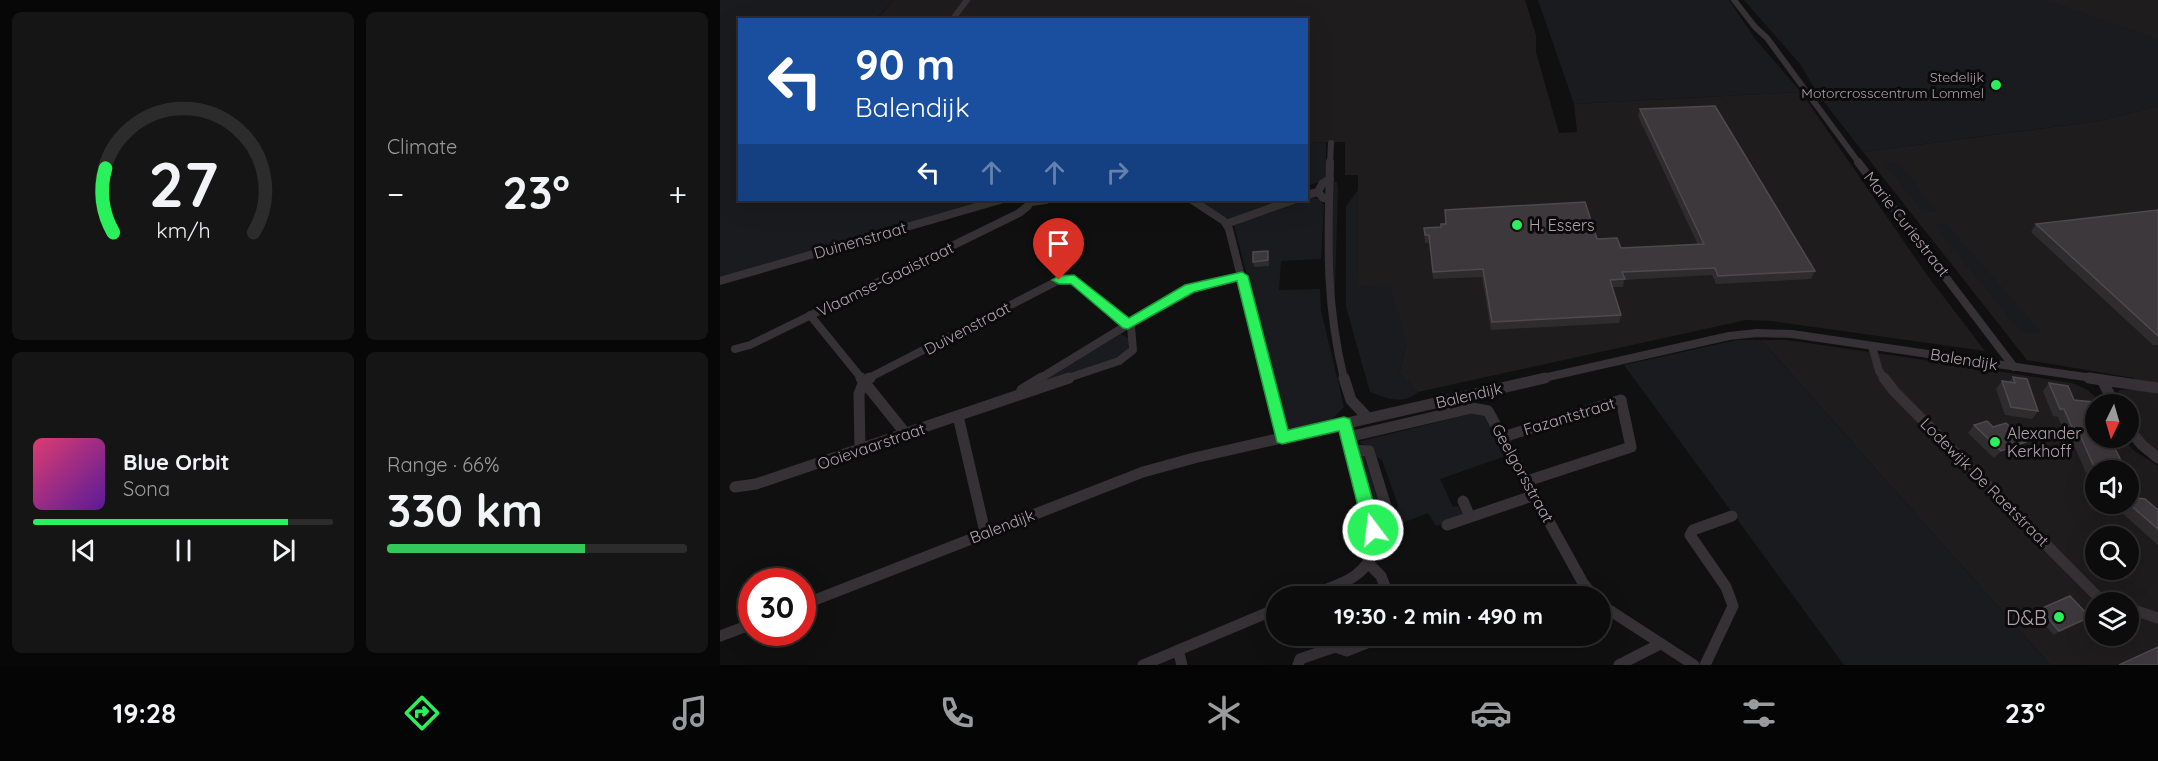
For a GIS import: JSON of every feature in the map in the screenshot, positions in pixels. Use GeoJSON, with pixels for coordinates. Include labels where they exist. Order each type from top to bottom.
{"type":"FeatureCollection","features":[{"type":"Feature","properties":{"kind":"street"},"geometry":{"type":"LineString","coordinates":[[954,18],[967,0]]}},
{"type":"Feature","properties":{"kind":"street","name":"Marie Curiestraat"},"geometry":{"type":"LineString","coordinates":[[1734,0],[1755,27],[1760,38],[1798,83],[2014,367]]}},
{"type":"Feature","properties":{"kind":"street"},"geometry":{"type":"LineString","coordinates":[[1331,143],[1327,288],[1331,329],[1349,398],[1356,409],[1368,418]]}},
{"type":"Feature","properties":{"kind":"street"},"geometry":{"type":"LineString","coordinates":[[1308,194],[1318,192],[1322,184],[1330,179]]}},
{"type":"Feature","properties":{"kind":"street"},"geometry":{"type":"LineString","coordinates":[[1318,192],[1323,198],[1329,199]]}},
{"type":"Feature","properties":{"kind":"street","name":"Duinenstraat"},"geometry":{"type":"LineString","coordinates":[[720,281],[997,201]]}},
{"type":"Feature","properties":{"kind":"street","name":"Vlaamse-Gaaistraat"},"geometry":{"type":"LineString","coordinates":[[735,349],[750,345],[1019,213],[1030,201]]}},
{"type":"Feature","properties":{"kind":"street"},"geometry":{"type":"LineString","coordinates":[[1193,201],[1226,224],[1242,276],[1282,438]]}},
{"type":"Feature","properties":{"kind":"street"},"geometry":{"type":"LineString","coordinates":[[1226,224],[1290,201]]}},
{"type":"Feature","properties":{"kind":"street","name":"Ooievaarstraat"},"geometry":{"type":"LineString","coordinates":[[1006,399],[1190,288],[1242,276]]}},
{"type":"Feature","properties":{"kind":"street","name":"Duivenstraat"},"geometry":{"type":"LineString","coordinates":[[864,381],[1064,278],[1075,281],[1128,324]]}},
{"type":"Feature","properties":{"kind":"street"},"geometry":{"type":"LineString","coordinates":[[810,315],[906,434]]}},
{"type":"Feature","properties":{"kind":"street","name":"Ooievaarstraat"},"geometry":{"type":"LineString","coordinates":[[735,487],[756,484],[860,450],[1125,358],[1133,350],[1134,345],[1131,327],[1128,324]]}},
{"type":"Feature","properties":{"kind":"street","name":"Balendijk"},"geometry":{"type":"LineString","coordinates":[[816,599],[1143,472],[1344,423],[1713,339],[1744,334],[1792,334],[2158,388]]}},
{"type":"Feature","properties":{"kind":"street","name":"Lodewijk De Raetstraat"},"geometry":{"type":"LineString","coordinates":[[1872,346],[1879,371],[1894,391],[2093,592]]}},
{"type":"Feature","properties":{"kind":"street"},"geometry":{"type":"LineString","coordinates":[[2102,380],[2109,394]]}},
{"type":"Feature","properties":{"kind":"street"},"geometry":{"type":"LineString","coordinates":[[860,450],[859,394],[864,381]]}},
{"type":"Feature","properties":{"kind":"street"},"geometry":{"type":"LineString","coordinates":[[1482,408],[1483,392]]}},
{"type":"Feature","properties":{"kind":"street","name":"Fazantstraat"},"geometry":{"type":"LineString","coordinates":[[1503,437],[1622,400],[1626,412],[1626,435],[1631,447],[1527,481]]}},
{"type":"Feature","properties":{"kind":"street","name":"Geelgorsstraat"},"geometry":{"type":"LineString","coordinates":[[1348,437],[1472,408],[1482,408],[1491,416],[1585,586]]}},
{"type":"Feature","properties":{"kind":"street"},"geometry":{"type":"LineString","coordinates":[[958,416],[985,532]]}},
{"type":"Feature","properties":{"kind":"street"},"geometry":{"type":"LineString","coordinates":[[1331,586],[1363,572],[1376,555],[1373,530],[1344,423]]}},
{"type":"Feature","properties":{"kind":"street"},"geometry":{"type":"LineString","coordinates":[[2139,442],[2158,458]]}},
{"type":"Feature","properties":{"kind":"street"},"geometry":{"type":"LineString","coordinates":[[1351,450],[1363,449],[1369,452],[1389,516],[1381,526],[1373,530]]}},
{"type":"Feature","properties":{"kind":"street"},"geometry":{"type":"LineString","coordinates":[[1447,525],[1535,495]]}},
{"type":"Feature","properties":{"kind":"street"},"geometry":{"type":"LineString","coordinates":[[1463,501],[1470,517]]}},
{"type":"Feature","properties":{"kind":"street"},"geometry":{"type":"LineString","coordinates":[[1705,665],[1733,606],[1732,597],[1690,536],[1693,530],[1732,516]]}},
{"type":"Feature","properties":{"kind":"street"},"geometry":{"type":"LineString","coordinates":[[1370,565],[1381,576],[1385,586]]}},
{"type":"Feature","properties":{"kind":"street"},"geometry":{"type":"LineString","coordinates":[[1611,611],[1694,665]]}},
{"type":"Feature","properties":{"kind":"street"},"geometry":{"type":"LineString","coordinates":[[2139,612],[2158,618]]}},
{"type":"Feature","properties":{"kind":"street"},"geometry":{"type":"LineString","coordinates":[[1143,665],[1266,613]]}},
{"type":"Feature","properties":{"kind":"street"},"geometry":{"type":"LineString","coordinates":[[720,636],[738,629]]}},
{"type":"Feature","properties":{"kind":"street"},"geometry":{"type":"LineString","coordinates":[[1619,665],[1660,644]]}},
{"type":"Feature","properties":{"kind":"street"},"geometry":{"type":"LineString","coordinates":[[1298,665],[1300,659],[1335,647],[1347,651],[1360,646]]}},
{"type":"Feature","properties":{"kind":"street"},"geometry":{"type":"LineString","coordinates":[[1178,650],[1182,665]]}},
{"type":"Feature","properties":{"kind":"shaded area"},"geometry":{"type":"Polygon","coordinates":[[[720,0],[894,0],[877,18],[738,18],[738,201],[989,201],[720,278],[720,0]]]}},
{"type":"Feature","properties":{"kind":"shaded area"},"geometry":{"type":"Polygon","coordinates":[[[894,0],[1525,0],[1536,35],[1536,52],[1559,133],[1577,132],[1574,104],[1801,92],[1927,275],[1985,351],[1771,321],[1746,320],[1418,392],[1399,373],[1407,343],[1357,286],[1358,175],[1345,175],[1345,142],[1308,143],[1308,18],[878,18],[894,0]]]}},
{"type":"Feature","properties":{"kind":"shaded area"},"geometry":{"type":"Polygon","coordinates":[[[1538,0],[1729,0],[1756,40],[1801,92],[1574,104],[1538,0]]]}},
{"type":"Feature","properties":{"kind":"shaded area","name":"Stedelijk Motorcrosscentrum Lommel"},"geometry":{"type":"Polygon","coordinates":[[[1744,0],[2046,0],[2158,39],[2158,106],[2098,121],[1863,152],[1817,93],[1800,64],[1744,0]]]}},
{"type":"Feature","properties":{"kind":"shaded area"},"geometry":{"type":"Polygon","coordinates":[[[2043,0],[2158,0],[2158,58],[2043,0]]]}},
{"type":"Feature","properties":{"kind":"shaded area"},"geometry":{"type":"Polygon","coordinates":[[[2158,106],[2158,452],[2149,446],[2139,434],[2139,394],[2119,394],[2119,390],[2141,389],[2134,378],[2027,360],[1863,152],[2098,121],[2158,106]]]}},
{"type":"Feature","properties":{"kind":"shaded area"},"geometry":{"type":"Polygon","coordinates":[[[1308,143],[1326,143],[1326,179],[1310,185],[1308,189],[1308,143]]]}},
{"type":"Feature","properties":{"kind":"shaded area"},"geometry":{"type":"Polygon","coordinates":[[[1897,161],[1937,212],[1922,211],[1883,162],[1897,161]]]}},
{"type":"Feature","properties":{"kind":"shaded area"},"geometry":{"type":"Polygon","coordinates":[[[1333,182],[1337,182],[1338,189],[1335,285],[1334,295],[1331,295],[1333,182]]]}},
{"type":"Feature","properties":{"kind":"shaded area"},"geometry":{"type":"Polygon","coordinates":[[[1358,190],[1357,286],[1390,285],[1407,343],[1399,373],[1418,392],[1406,399],[1394,400],[1370,392],[1346,307],[1346,206],[1358,190]]]}},
{"type":"Feature","properties":{"kind":"shaded area"},"geometry":{"type":"Polygon","coordinates":[[[1308,197],[1319,199],[1324,205],[1321,259],[1281,261],[1279,290],[1320,289],[1321,310],[1344,407],[1330,421],[1286,429],[1234,225],[1297,201],[1308,201],[1308,197]]]}},
{"type":"Feature","properties":{"kind":"shaded area"},"geometry":{"type":"Polygon","coordinates":[[[1200,201],[1283,201],[1232,221],[1200,201]]]}},
{"type":"Feature","properties":{"kind":"shaded area"},"geometry":{"type":"Polygon","coordinates":[[[1946,224],[2042,333],[2022,333],[1934,225],[1946,224]]]}},
{"type":"Feature","properties":{"kind":"shaded area"},"geometry":{"type":"Polygon","coordinates":[[[1121,334],[1128,338],[1128,350],[1119,359],[1043,384],[1041,380],[1121,334]]]}},
{"type":"Feature","properties":{"kind":"shaded area"},"geometry":{"type":"Polygon","coordinates":[[[1737,340],[1761,340],[2050,665],[1844,665],[1624,365],[1737,340]]]}},
{"type":"Feature","properties":{"kind":"shaded area"},"geometry":{"type":"Polygon","coordinates":[[[1761,340],[1787,340],[1972,367],[2072,383],[2088,390],[2092,394],[2085,394],[2085,448],[2131,448],[2158,466],[2158,665],[2050,665],[1761,340]]]}},
{"type":"Feature","properties":{"kind":"shaded area"},"geometry":{"type":"Polygon","coordinates":[[[1474,413],[1485,416],[1506,456],[1440,479],[1453,507],[1458,506],[1464,517],[1436,526],[1428,513],[1387,529],[1396,516],[1398,505],[1382,460],[1377,457],[1374,449],[1358,442],[1474,413]]]}},
{"type":"Feature","properties":{"kind":"shaded area"},"geometry":{"type":"Polygon","coordinates":[[[1359,454],[1366,454],[1383,514],[1380,520],[1373,517],[1357,457],[1359,454]]]}},
{"type":"Feature","properties":{"kind":"building","name":"H. Essers"},"geometry":{"type":"Polygon","coordinates":[[[1715,106],[1815,271],[1718,276],[1715,268],[1622,272],[1625,279],[1610,280],[1621,315],[1492,322],[1483,269],[1433,272],[1429,235],[1425,235],[1424,228],[1441,227],[1441,224],[1446,224],[1445,210],[1585,202],[1597,239],[1617,238],[1621,248],[1704,244],[1640,109],[1715,106]]]}},
{"type":"Feature","properties":{"kind":"building"},"geometry":{"type":"Polygon","coordinates":[[[2158,210],[2158,336],[2036,224],[2158,210]]]}},
{"type":"Feature","properties":{"kind":"building"},"geometry":{"type":"Polygon","coordinates":[[[1268,251],[1268,260],[1253,262],[1253,252],[1268,251]]]}},
{"type":"Feature","properties":{"kind":"building"},"geometry":{"type":"Polygon","coordinates":[[[2013,377],[2027,379],[2038,411],[2011,407],[2002,381],[2015,383],[2013,377]]]}},
{"type":"Feature","properties":{"kind":"building"},"geometry":{"type":"Polygon","coordinates":[[[2049,383],[2068,386],[2074,400],[2085,401],[2085,446],[2079,433],[2074,432],[2064,409],[2060,409],[2049,383]]]}},
{"type":"Feature","properties":{"kind":"building"},"geometry":{"type":"Polygon","coordinates":[[[1987,421],[1993,427],[2006,423],[2026,442],[2001,451],[1974,425],[1987,421]]]}},
{"type":"Feature","properties":{"kind":"building"},"geometry":{"type":"Polygon","coordinates":[[[2086,448],[2115,448],[2121,460],[2091,460],[2086,448]]]}},
{"type":"Feature","properties":{"kind":"building"},"geometry":{"type":"Polygon","coordinates":[[[2139,498],[2145,499],[2158,510],[2158,529],[2139,513],[2139,498]]]}},
{"type":"Feature","properties":{"kind":"building","name":"D&B"},"geometry":{"type":"Polygon","coordinates":[[[2070,596],[2085,612],[2085,619],[2059,631],[2040,609],[2070,596]]]}},
{"type":"Feature","properties":{"kind":"building"},"geometry":{"type":"Polygon","coordinates":[[[2158,647],[2158,665],[2119,665],[2158,647]]]}},
{"type":"Feature","properties":{"kind":"place","name":"Stedelijk Motorcrosscentrum Lommel"},"geometry":{"type":"Point","coordinates":[1996,85]}},
{"type":"Feature","properties":{"kind":"place","name":"H. Essers"},"geometry":{"type":"Point","coordinates":[1517,225]}},
{"type":"Feature","properties":{"kind":"place","name":"Alexander Kerkhoff"},"geometry":{"type":"Point","coordinates":[1995,442]}},
{"type":"Feature","properties":{"kind":"place","name":"D&B"},"geometry":{"type":"Point","coordinates":[2059,617]}},
{"type":"Feature","properties":{"kind":"route"},"geometry":{"type":"LineString","coordinates":[[1059,280],[1070,278],[1075,281],[1128,324],[1190,288],[1242,276],[1282,438],[1344,423],[1373,530]]}}]}
